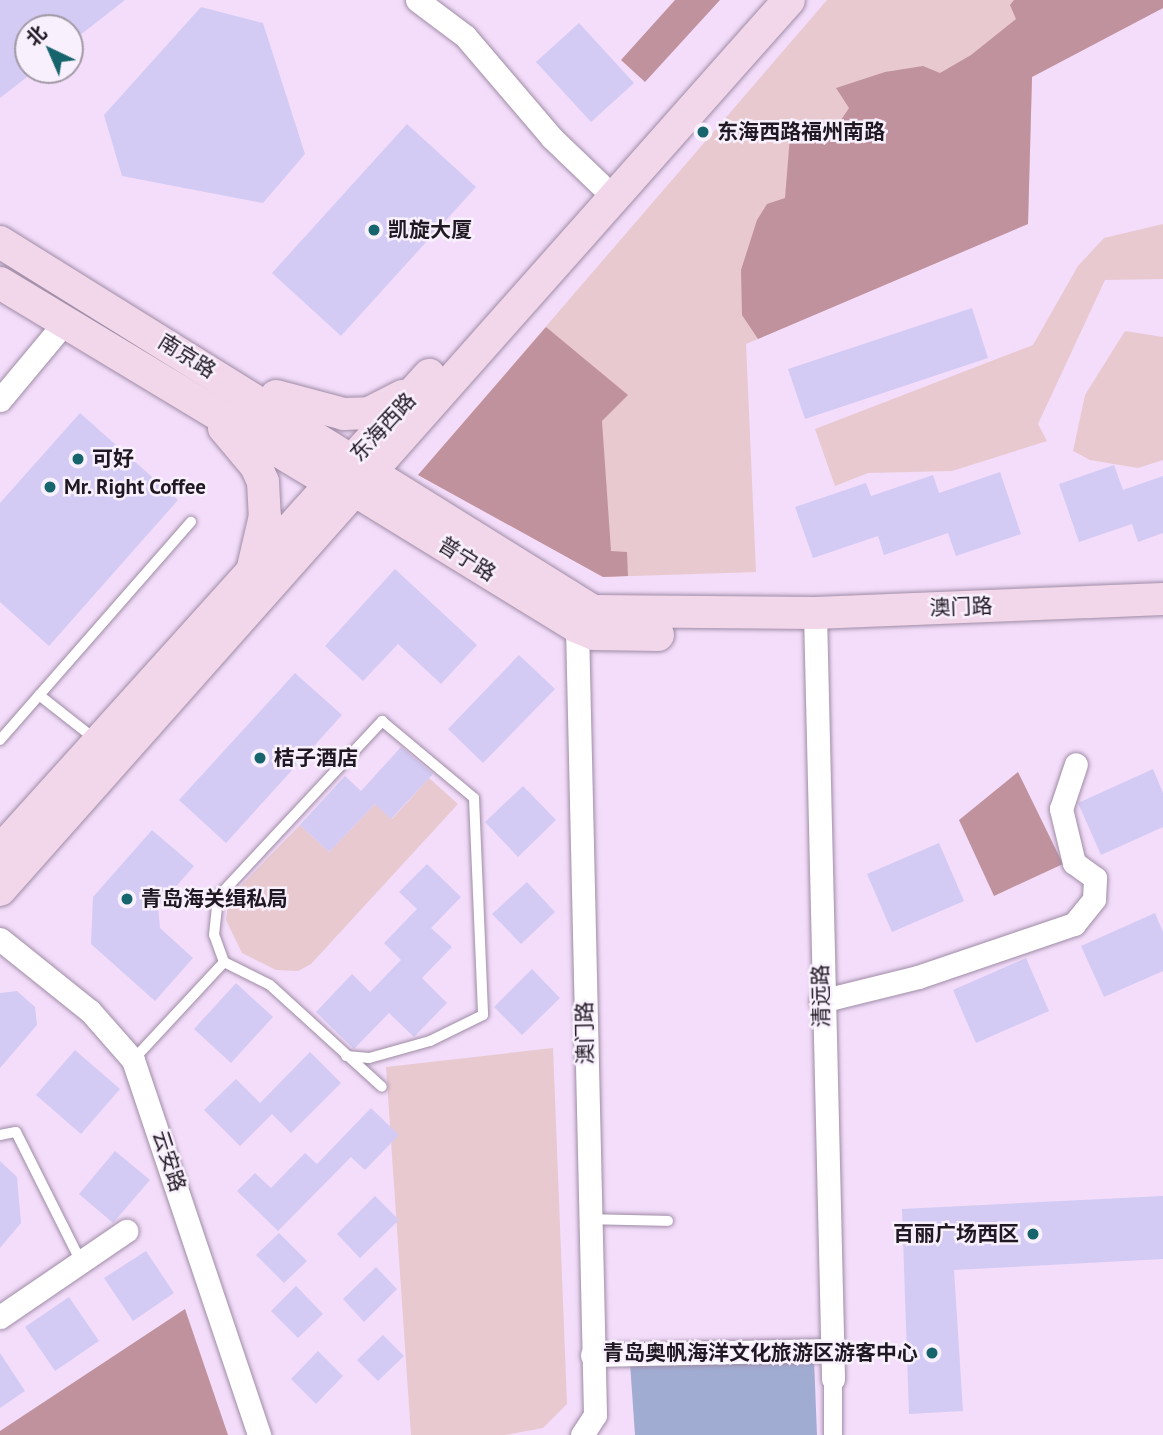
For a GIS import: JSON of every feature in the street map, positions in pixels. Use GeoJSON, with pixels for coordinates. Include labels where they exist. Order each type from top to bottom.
{"type":"FeatureCollection","features":[{"type":"Feature","properties":{"kind":"main road","name":"东海西路"},"geometry":{"type":"LineString","coordinates":[[7,838],[245,583],[353,477],[419,386],[763,0]]}},
{"type":"Feature","properties":{"kind":"main road","name":"东海西路"},"geometry":{"type":"LineString","coordinates":[[0,890],[353,477],[789,0]]}},
{"type":"Feature","properties":{"kind":"main road","name":"南京路"},"geometry":{"type":"LineString","coordinates":[[0,242],[222,377],[353,477]]}},
{"type":"Feature","properties":{"kind":"main road","name":"南京路"},"geometry":{"type":"LineString","coordinates":[[0,283],[204,407],[353,477]]}},
{"type":"Feature","properties":{"kind":"main road"},"geometry":{"type":"LineString","coordinates":[[222,377],[299,405],[344,414],[369,413],[419,386]]}},
{"type":"Feature","properties":{"kind":"main road"},"geometry":{"type":"LineString","coordinates":[[204,407],[244,448],[263,482],[262,537],[245,583]]}},
{"type":"Feature","properties":{"kind":"main road","name":"普宁路"},"geometry":{"type":"LineString","coordinates":[[353,477],[577,615]]}},
{"type":"Feature","properties":{"kind":"main road","name":"澳门路"},"geometry":{"type":"LineString","coordinates":[[815,624],[1163,599]]}},
{"type":"Feature","properties":{"kind":"main road","name":"澳门路"},"geometry":{"type":"LineString","coordinates":[[577,615],[593,611],[815,624],[1163,619]]}},
{"type":"Feature","properties":{"kind":"street"},"geometry":{"type":"LineString","coordinates":[[416,0],[464,36],[552,138],[600,184]]}},
{"type":"Feature","properties":{"kind":"street"},"geometry":{"type":"LineString","coordinates":[[0,400],[65,322]]}},
{"type":"Feature","properties":{"kind":"street","name":"澳门路"},"geometry":{"type":"LineString","coordinates":[[577,615],[594,1415],[582,1435]]}},
{"type":"Feature","properties":{"kind":"street","name":"清远路"},"geometry":{"type":"LineString","coordinates":[[815,624],[821,1001],[833,1379]]}},
{"type":"Feature","properties":{"kind":"street"},"geometry":{"type":"LineString","coordinates":[[821,1001],[918,978],[1074,924],[1094,899],[1095,878],[1074,863],[1061,808],[1076,764]]}},
{"type":"Feature","properties":{"kind":"street","name":"云安路"},"geometry":{"type":"LineString","coordinates":[[0,939],[90,1011],[133,1060],[259,1435]]}},
{"type":"Feature","properties":{"kind":"street"},"geometry":{"type":"LineString","coordinates":[[0,1317],[125,1231]]}},
{"type":"Feature","properties":{"kind":"street"},"geometry":{"type":"LineString","coordinates":[[593,1355],[831,1349]]}},
{"type":"Feature","properties":{"kind":"street"},"geometry":{"type":"LineString","coordinates":[[833,1379],[833,1435]]}},
{"type":"Feature","properties":{"kind":"lane"},"geometry":{"type":"LineString","coordinates":[[0,740],[191,522]]}},
{"type":"Feature","properties":{"kind":"lane"},"geometry":{"type":"LineString","coordinates":[[39,695],[96,740]]}},
{"type":"Feature","properties":{"kind":"lane"},"geometry":{"type":"LineString","coordinates":[[346,1056],[369,1058],[430,1041],[483,1014],[474,799],[382,720],[218,897],[214,935],[224,962],[270,985],[346,1056],[382,1087]]}},
{"type":"Feature","properties":{"kind":"lane"},"geometry":{"type":"LineString","coordinates":[[133,1060],[224,962]]}},
{"type":"Feature","properties":{"kind":"lane"},"geometry":{"type":"LineString","coordinates":[[0,1135],[16,1132],[81,1262]]}},
{"type":"Feature","properties":{"kind":"lane"},"geometry":{"type":"LineString","coordinates":[[588,1219],[668,1221]]}},
{"type":"Feature","properties":{"kind":"shaded area"},"geometry":{"type":"Polygon","coordinates":[[[675,0],[720,0],[645,82],[621,60],[675,0]]]}},
{"type":"Feature","properties":{"kind":"shaded area"},"geometry":{"type":"Polygon","coordinates":[[[827,0],[1163,0],[1163,8],[1032,77],[1028,224],[746,344],[756,572],[603,577],[418,475],[827,0]]]}},
{"type":"Feature","properties":{"kind":"shaded area"},"geometry":{"type":"Polygon","coordinates":[[[1014,0],[1163,0],[1163,8],[1032,77],[1028,224],[758,339],[742,315],[741,270],[757,220],[767,204],[785,198],[790,136],[811,124],[839,123],[849,108],[836,88],[885,72],[923,66],[940,73],[971,55],[1016,19],[1010,5],[1014,0]]]}},
{"type":"Feature","properties":{"kind":"shaded area"},"geometry":{"type":"Polygon","coordinates":[[[1163,224],[1163,279],[1105,280],[1038,424],[1047,441],[952,471],[868,473],[835,486],[815,429],[1033,345],[1078,266],[1104,238],[1163,224]]]}},
{"type":"Feature","properties":{"kind":"shaded area"},"geometry":{"type":"Polygon","coordinates":[[[546,327],[628,395],[602,421],[611,551],[627,552],[628,576],[603,577],[418,475],[546,327]]]}},
{"type":"Feature","properties":{"kind":"shaded area"},"geometry":{"type":"Polygon","coordinates":[[[1125,331],[1163,337],[1163,460],[1138,468],[1090,460],[1073,451],[1085,395],[1125,331]]]}},
{"type":"Feature","properties":{"kind":"shaded area"},"geometry":{"type":"Polygon","coordinates":[[[1018,772],[1063,864],[994,896],[959,820],[1018,772]]]}},
{"type":"Feature","properties":{"kind":"shaded area"},"geometry":{"type":"Polygon","coordinates":[[[429,778],[458,804],[311,964],[298,971],[276,970],[242,953],[226,920],[229,898],[300,825],[329,852],[375,804],[392,819],[429,778]]]}},
{"type":"Feature","properties":{"kind":"shaded area"},"geometry":{"type":"Polygon","coordinates":[[[553,1048],[567,1404],[543,1428],[505,1435],[411,1435],[386,1067],[553,1048]]]}},
{"type":"Feature","properties":{"kind":"shaded area"},"geometry":{"type":"Polygon","coordinates":[[[185,1309],[228,1435],[0,1435],[0,1431],[185,1309]]]}},
{"type":"Feature","properties":{"kind":"water"},"geometry":{"type":"Polygon","coordinates":[[[814,1359],[817,1435],[635,1435],[630,1363],[814,1359]]]}},
{"type":"Feature","properties":{"kind":"building"},"geometry":{"type":"Polygon","coordinates":[[[0,0],[125,0],[84,32],[84,14],[14,14],[14,84],[18,84],[0,98],[0,0]]]}},
{"type":"Feature","properties":{"kind":"building"},"geometry":{"type":"Polygon","coordinates":[[[201,7],[263,23],[305,154],[263,203],[122,176],[104,115],[201,7]]]}},
{"type":"Feature","properties":{"kind":"building"},"geometry":{"type":"Polygon","coordinates":[[[579,23],[634,83],[591,122],[536,62],[579,23]]]}},
{"type":"Feature","properties":{"kind":"building","name":"凯旋大厦"},"geometry":{"type":"Polygon","coordinates":[[[407,124],[476,187],[341,336],[272,273],[407,124]]]}},
{"type":"Feature","properties":{"kind":"building"},"geometry":{"type":"Polygon","coordinates":[[[972,308],[988,358],[805,419],[788,369],[972,308]]]}},
{"type":"Feature","properties":{"kind":"building"},"geometry":{"type":"Polygon","coordinates":[[[80,413],[178,500],[49,646],[0,602],[0,503],[80,413]]]}},
{"type":"Feature","properties":{"kind":"building"},"geometry":{"type":"Polygon","coordinates":[[[1114,465],[1123,490],[1163,476],[1163,533],[1138,542],[1132,524],[1079,542],[1059,484],[1114,465]]]}},
{"type":"Feature","properties":{"kind":"building"},"geometry":{"type":"Polygon","coordinates":[[[1000,472],[1021,534],[956,556],[948,533],[884,555],[878,536],[813,558],[795,507],[866,483],[871,496],[933,475],[939,493],[1000,472]]]}},
{"type":"Feature","properties":{"kind":"building"},"geometry":{"type":"Polygon","coordinates":[[[395,569],[477,645],[441,684],[398,644],[363,681],[325,646],[395,569]]]}},
{"type":"Feature","properties":{"kind":"building"},"geometry":{"type":"Polygon","coordinates":[[[519,655],[555,689],[483,763],[448,729],[519,655]]]}},
{"type":"Feature","properties":{"kind":"building","name":"桔子酒店"},"geometry":{"type":"Polygon","coordinates":[[[295,673],[342,715],[226,843],[179,800],[295,673]]]}},
{"type":"Feature","properties":{"kind":"building"},"geometry":{"type":"Polygon","coordinates":[[[401,747],[433,774],[391,819],[375,804],[329,852],[300,825],[345,776],[361,791],[401,747]]]}},
{"type":"Feature","properties":{"kind":"building"},"geometry":{"type":"Polygon","coordinates":[[[1153,769],[1163,793],[1163,827],[1101,855],[1078,803],[1153,769]]]}},
{"type":"Feature","properties":{"kind":"building"},"geometry":{"type":"Polygon","coordinates":[[[523,786],[556,820],[518,857],[485,822],[523,786]]]}},
{"type":"Feature","properties":{"kind":"building"},"geometry":{"type":"Polygon","coordinates":[[[152,830],[194,866],[158,907],[160,928],[193,958],[155,1001],[91,944],[93,897],[152,830]]]}},
{"type":"Feature","properties":{"kind":"building"},"geometry":{"type":"Polygon","coordinates":[[[939,843],[964,901],[892,932],[867,874],[939,843]]]}},
{"type":"Feature","properties":{"kind":"building"},"geometry":{"type":"Polygon","coordinates":[[[427,864],[461,897],[431,928],[452,947],[422,978],[447,1003],[414,1037],[389,1013],[354,1049],[316,1012],[352,974],[370,992],[401,960],[384,943],[417,909],[399,892],[427,864]]]}},
{"type":"Feature","properties":{"kind":"building"},"geometry":{"type":"Polygon","coordinates":[[[527,882],[555,912],[521,944],[492,914],[527,882]]]}},
{"type":"Feature","properties":{"kind":"building"},"geometry":{"type":"Polygon","coordinates":[[[1155,913],[1163,932],[1163,971],[1104,997],[1081,946],[1155,913]]]}},
{"type":"Feature","properties":{"kind":"building"},"geometry":{"type":"Polygon","coordinates":[[[1026,958],[1049,1011],[976,1043],[953,990],[1026,958]]]}},
{"type":"Feature","properties":{"kind":"building"},"geometry":{"type":"Polygon","coordinates":[[[532,969],[560,998],[522,1035],[494,1007],[532,969]]]}},
{"type":"Feature","properties":{"kind":"building"},"geometry":{"type":"Polygon","coordinates":[[[236,983],[273,1017],[231,1063],[194,1029],[236,983]]]}},
{"type":"Feature","properties":{"kind":"building"},"geometry":{"type":"Polygon","coordinates":[[[17,991],[35,1007],[37,1025],[0,1068],[0,993],[17,991]]]}},
{"type":"Feature","properties":{"kind":"building"},"geometry":{"type":"Polygon","coordinates":[[[75,1050],[120,1089],[81,1134],[36,1095],[75,1050]]]}},
{"type":"Feature","properties":{"kind":"building"},"geometry":{"type":"Polygon","coordinates":[[[310,1052],[341,1083],[291,1133],[272,1114],[240,1146],[204,1110],[236,1079],[260,1103],[310,1052]]]}},
{"type":"Feature","properties":{"kind":"building"},"geometry":{"type":"Polygon","coordinates":[[[371,1108],[399,1135],[365,1170],[351,1157],[278,1231],[237,1191],[255,1173],[271,1188],[305,1153],[317,1164],[371,1108]]]}},
{"type":"Feature","properties":{"kind":"building"},"geometry":{"type":"Polygon","coordinates":[[[115,1151],[150,1180],[113,1223],[79,1194],[115,1151]]]}},
{"type":"Feature","properties":{"kind":"building"},"geometry":{"type":"Polygon","coordinates":[[[0,1161],[17,1177],[21,1223],[0,1248],[0,1161]]]}},
{"type":"Feature","properties":{"kind":"building"},"geometry":{"type":"Polygon","coordinates":[[[375,1196],[399,1220],[360,1258],[337,1234],[375,1196]]]}},
{"type":"Feature","properties":{"kind":"building","name":"百丽广场西区"},"geometry":{"type":"Polygon","coordinates":[[[1163,1196],[1163,1259],[954,1270],[963,1411],[909,1414],[902,1209],[1163,1196]]]}},
{"type":"Feature","properties":{"kind":"building"},"geometry":{"type":"Polygon","coordinates":[[[279,1233],[307,1261],[284,1283],[256,1255],[279,1233]]]}},
{"type":"Feature","properties":{"kind":"building"},"geometry":{"type":"Polygon","coordinates":[[[146,1251],[174,1293],[133,1321],[104,1278],[146,1251]]]}},
{"type":"Feature","properties":{"kind":"building"},"geometry":{"type":"Polygon","coordinates":[[[376,1267],[397,1289],[364,1322],[343,1299],[376,1267]]]}},
{"type":"Feature","properties":{"kind":"building"},"geometry":{"type":"Polygon","coordinates":[[[296,1286],[323,1314],[298,1338],[271,1311],[296,1286]]]}},
{"type":"Feature","properties":{"kind":"building"},"geometry":{"type":"Polygon","coordinates":[[[69,1297],[99,1341],[55,1371],[25,1327],[69,1297]]]}},
{"type":"Feature","properties":{"kind":"building"},"geometry":{"type":"Polygon","coordinates":[[[383,1335],[404,1356],[378,1381],[357,1360],[383,1335]]]}},
{"type":"Feature","properties":{"kind":"building"},"geometry":{"type":"Polygon","coordinates":[[[318,1351],[343,1376],[316,1404],[291,1379],[318,1351]]]}},
{"type":"Feature","properties":{"kind":"building"},"geometry":{"type":"Polygon","coordinates":[[[0,1353],[25,1391],[0,1408],[0,1353]]]}},
{"type":"Feature","properties":{"kind":"place","name":"东海西路福州南路"},"geometry":{"type":"Point","coordinates":[703,132]}},
{"type":"Feature","properties":{"kind":"place","name":"凯旋大厦"},"geometry":{"type":"Point","coordinates":[374,230]}},
{"type":"Feature","properties":{"kind":"place","name":"可好"},"geometry":{"type":"Point","coordinates":[78,459]}},
{"type":"Feature","properties":{"kind":"place","name":"Mr. Right Coffee"},"geometry":{"type":"Point","coordinates":[50,487]}},
{"type":"Feature","properties":{"kind":"place","name":"桔子酒店"},"geometry":{"type":"Point","coordinates":[260,758]}},
{"type":"Feature","properties":{"kind":"place","name":"青岛海关缉私局"},"geometry":{"type":"Point","coordinates":[127,899]}},
{"type":"Feature","properties":{"kind":"place","name":"百丽广场西区"},"geometry":{"type":"Point","coordinates":[1033,1234]}},
{"type":"Feature","properties":{"kind":"place","name":"青岛奥帆海洋文化旅游区游客中心"},"geometry":{"type":"Point","coordinates":[932,1353]}}]}
